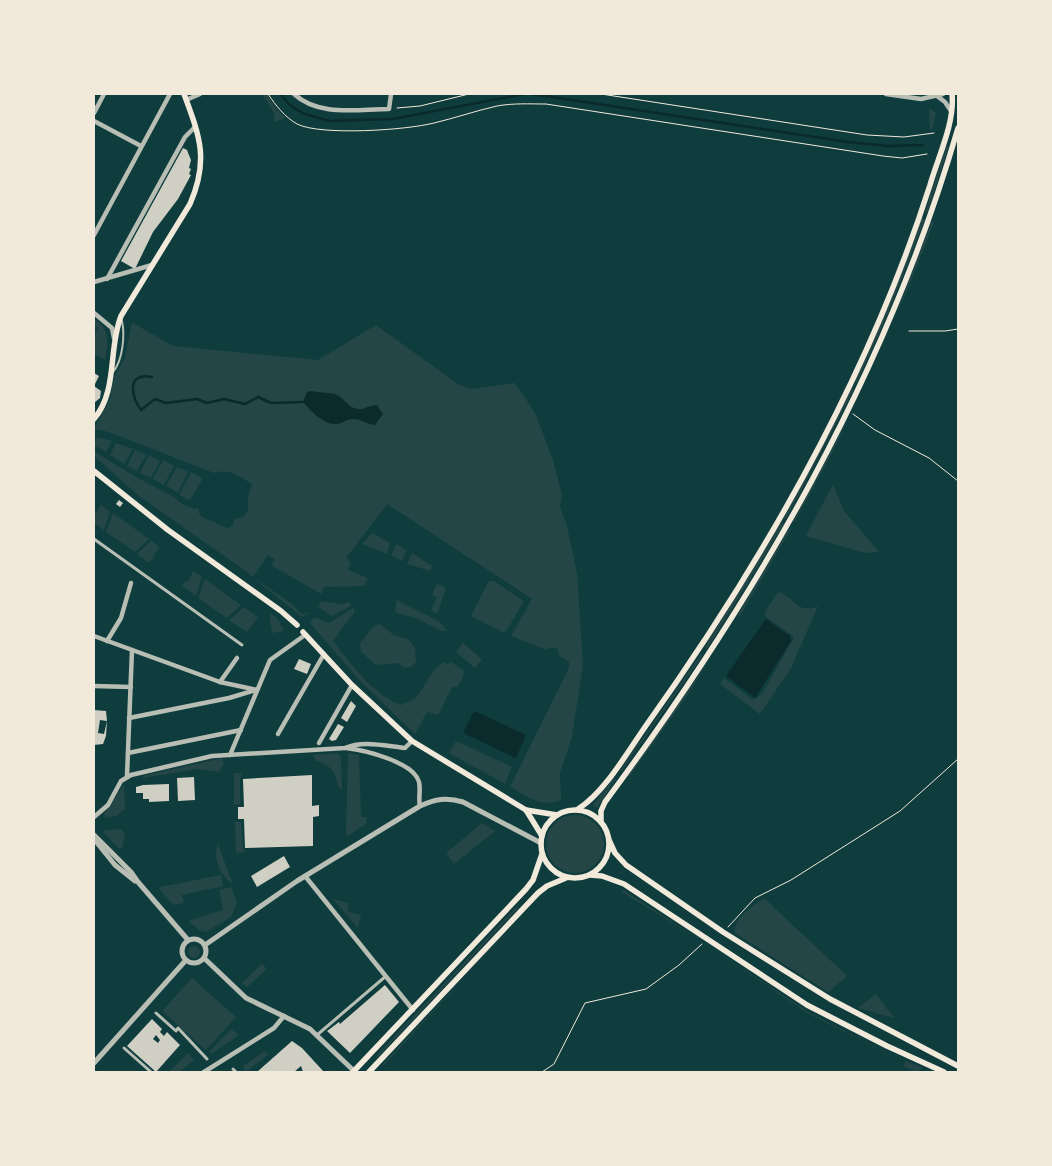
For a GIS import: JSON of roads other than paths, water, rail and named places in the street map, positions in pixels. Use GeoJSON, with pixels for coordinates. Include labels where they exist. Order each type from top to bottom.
{"type":"FeatureCollection","features":[{"type":"Feature","properties":{"kind":"main road"},"geometry":{"type":"LineString","coordinates":[[944,1072],[887,1046],[807,1005],[624,884],[602,876],[590,875],[575,879],[566,878],[556,873],[547,865],[542,854],[541,842],[546,825],[558,815],[587,804],[676,684],[731,600],[783,511],[849,383],[879,318],[920,214],[941,150],[952,113],[952,94]]}},
{"type":"Feature","properties":{"kind":"main road"},"geometry":{"type":"LineString","coordinates":[[94,419],[107,396],[115,339],[121,316],[190,204],[197,186],[201,171],[201,148],[196,127],[185,97]]}},
{"type":"Feature","properties":{"kind":"main road"},"geometry":{"type":"LineString","coordinates":[[958,128],[930,217],[907,278],[848,412],[760,571],[709,654],[605,802],[601,811],[601,821],[615,853],[626,865],[723,932],[830,1000],[958,1066]]}},
{"type":"Feature","properties":{"kind":"main road"},"geometry":{"type":"LineString","coordinates":[[94,471],[168,530],[297,625]]}},
{"type":"Feature","properties":{"kind":"main road"},"geometry":{"type":"LineString","coordinates":[[304,633],[352,685],[412,741],[526,810],[558,815]]}},
{"type":"Feature","properties":{"kind":"main road"},"geometry":{"type":"LineString","coordinates":[[578,809],[590,813],[601,821]]}},
{"type":"Feature","properties":{"kind":"main road"},"geometry":{"type":"LineString","coordinates":[[526,810],[542,836]]}},
{"type":"Feature","properties":{"kind":"main road"},"geometry":{"type":"LineString","coordinates":[[590,875],[606,860],[609,840]]}},
{"type":"Feature","properties":{"kind":"main road"},"geometry":{"type":"LineString","coordinates":[[353,1072],[414,1010],[526,889],[533,880],[542,854]]}},
{"type":"Feature","properties":{"kind":"main road"},"geometry":{"type":"LineString","coordinates":[[368,1072],[538,893],[546,886],[566,878]]}},
{"type":"Feature","properties":{"kind":"street"},"geometry":{"type":"LineString","coordinates":[[94,113],[104,94]]}},
{"type":"Feature","properties":{"kind":"street"},"geometry":{"type":"LineString","coordinates":[[94,235],[170,94]]}},
{"type":"Feature","properties":{"kind":"street"},"geometry":{"type":"LineString","coordinates":[[185,97],[200,94]]}},
{"type":"Feature","properties":{"kind":"street"},"geometry":{"type":"LineString","coordinates":[[294,94],[301,100],[321,108],[389,109],[391,94]]}},
{"type":"Feature","properties":{"kind":"street"},"geometry":{"type":"LineString","coordinates":[[886,94],[914,99],[943,94]]}},
{"type":"Feature","properties":{"kind":"street"},"geometry":{"type":"LineString","coordinates":[[937,96],[945,102],[952,113]]}},
{"type":"Feature","properties":{"kind":"street"},"geometry":{"type":"LineString","coordinates":[[94,100],[99,103]]}},
{"type":"Feature","properties":{"kind":"street"},"geometry":{"type":"LineString","coordinates":[[94,121],[141,146]]}},
{"type":"Feature","properties":{"kind":"street"},"geometry":{"type":"LineString","coordinates":[[107,279],[184,136],[196,127]]}},
{"type":"Feature","properties":{"kind":"street"},"geometry":{"type":"LineString","coordinates":[[94,282],[154,264]]}},
{"type":"Feature","properties":{"kind":"street"},"geometry":{"type":"LineString","coordinates":[[94,313],[112,328],[115,339]]}},
{"type":"Feature","properties":{"kind":"street"},"geometry":{"type":"LineString","coordinates":[[94,539],[242,645]]}},
{"type":"Feature","properties":{"kind":"street"},"geometry":{"type":"LineString","coordinates":[[107,641],[121,618],[131,583]]}},
{"type":"Feature","properties":{"kind":"street"},"geometry":{"type":"LineString","coordinates":[[230,755],[270,660],[304,633]]}},
{"type":"Feature","properties":{"kind":"street"},"geometry":{"type":"LineString","coordinates":[[94,636],[220,682],[257,690]]}},
{"type":"Feature","properties":{"kind":"street"},"geometry":{"type":"LineString","coordinates":[[127,776],[132,650]]}},
{"type":"Feature","properties":{"kind":"street"},"geometry":{"type":"LineString","coordinates":[[278,734],[324,654]]}},
{"type":"Feature","properties":{"kind":"street"},"geometry":{"type":"LineString","coordinates":[[220,682],[237,658]]}},
{"type":"Feature","properties":{"kind":"street"},"geometry":{"type":"LineString","coordinates":[[319,743],[352,685]]}},
{"type":"Feature","properties":{"kind":"street"},"geometry":{"type":"LineString","coordinates":[[94,686],[130,687]]}},
{"type":"Feature","properties":{"kind":"street"},"geometry":{"type":"LineString","coordinates":[[129,718],[229,698],[257,690]]}},
{"type":"Feature","properties":{"kind":"street"},"geometry":{"type":"LineString","coordinates":[[128,753],[240,730]]}},
{"type":"Feature","properties":{"kind":"street"},"geometry":{"type":"LineString","coordinates":[[94,818],[108,804],[121,781],[127,776],[212,756],[344,748],[366,744],[405,748],[412,741]]}},
{"type":"Feature","properties":{"kind":"street"},"geometry":{"type":"LineString","coordinates":[[344,748],[359,750],[390,760],[415,774],[419,782],[420,806]]}},
{"type":"Feature","properties":{"kind":"street"},"geometry":{"type":"LineString","coordinates":[[205,945],[306,876],[420,806],[433,800],[444,799],[463,802],[541,842]]}},
{"type":"Feature","properties":{"kind":"street"},"geometry":{"type":"LineString","coordinates":[[94,835],[131,872],[188,940]]}},
{"type":"Feature","properties":{"kind":"street"},"geometry":{"type":"LineString","coordinates":[[94,839],[115,865],[138,882]]}},
{"type":"Feature","properties":{"kind":"street"},"geometry":{"type":"LineString","coordinates":[[306,876],[414,1010]]}},
{"type":"Feature","properties":{"kind":"street"},"geometry":{"type":"LineString","coordinates":[[186,960],[198,963],[204,958],[206,952],[205,945],[196,939],[188,940]]}},
{"type":"Feature","properties":{"kind":"street"},"geometry":{"type":"LineString","coordinates":[[186,960],[182,950],[188,940]]}},
{"type":"Feature","properties":{"kind":"street"},"geometry":{"type":"LineString","coordinates":[[204,958],[246,998],[284,1016],[317,1035],[353,1072]]}},
{"type":"Feature","properties":{"kind":"street"},"geometry":{"type":"LineString","coordinates":[[95,1060],[186,960]]}},
{"type":"Feature","properties":{"kind":"street"},"geometry":{"type":"LineString","coordinates":[[317,1035],[386,976]]}},
{"type":"Feature","properties":{"kind":"street"},"geometry":{"type":"LineString","coordinates":[[156,1014],[176,1032],[178,1028],[208,1059]]}},
{"type":"Feature","properties":{"kind":"street"},"geometry":{"type":"LineString","coordinates":[[204,1072],[274,1028],[284,1016]]}},
{"type":"Feature","properties":{"kind":"street"},"geometry":{"type":"LineString","coordinates":[[124,1048],[151,1072]]}},
{"type":"Feature","properties":{"kind":"street"},"geometry":{"type":"LineString","coordinates":[[232,1069],[236,1072]]}},
{"type":"Feature","properties":{"kind":"lane"},"geometry":{"type":"LineString","coordinates":[[110,375],[120,360],[124,328],[121,316]]}},
{"type":"Feature","properties":{"kind":"waterway"},"geometry":{"type":"LineString","coordinates":[[280,94],[290,105],[302,113],[329,121],[393,119],[525,94]]}},
{"type":"Feature","properties":{"kind":"waterway"},"geometry":{"type":"LineString","coordinates":[[532,94],[848,142],[888,146],[923,145]]}},
{"type":"Feature","properties":{"kind":"waterway"},"geometry":{"type":"LineString","coordinates":[[152,377],[143,376],[134,382],[133,393],[141,410],[155,399],[166,403],[197,399],[207,403],[224,399],[245,404],[258,397],[271,403],[303,402]]}}]}
